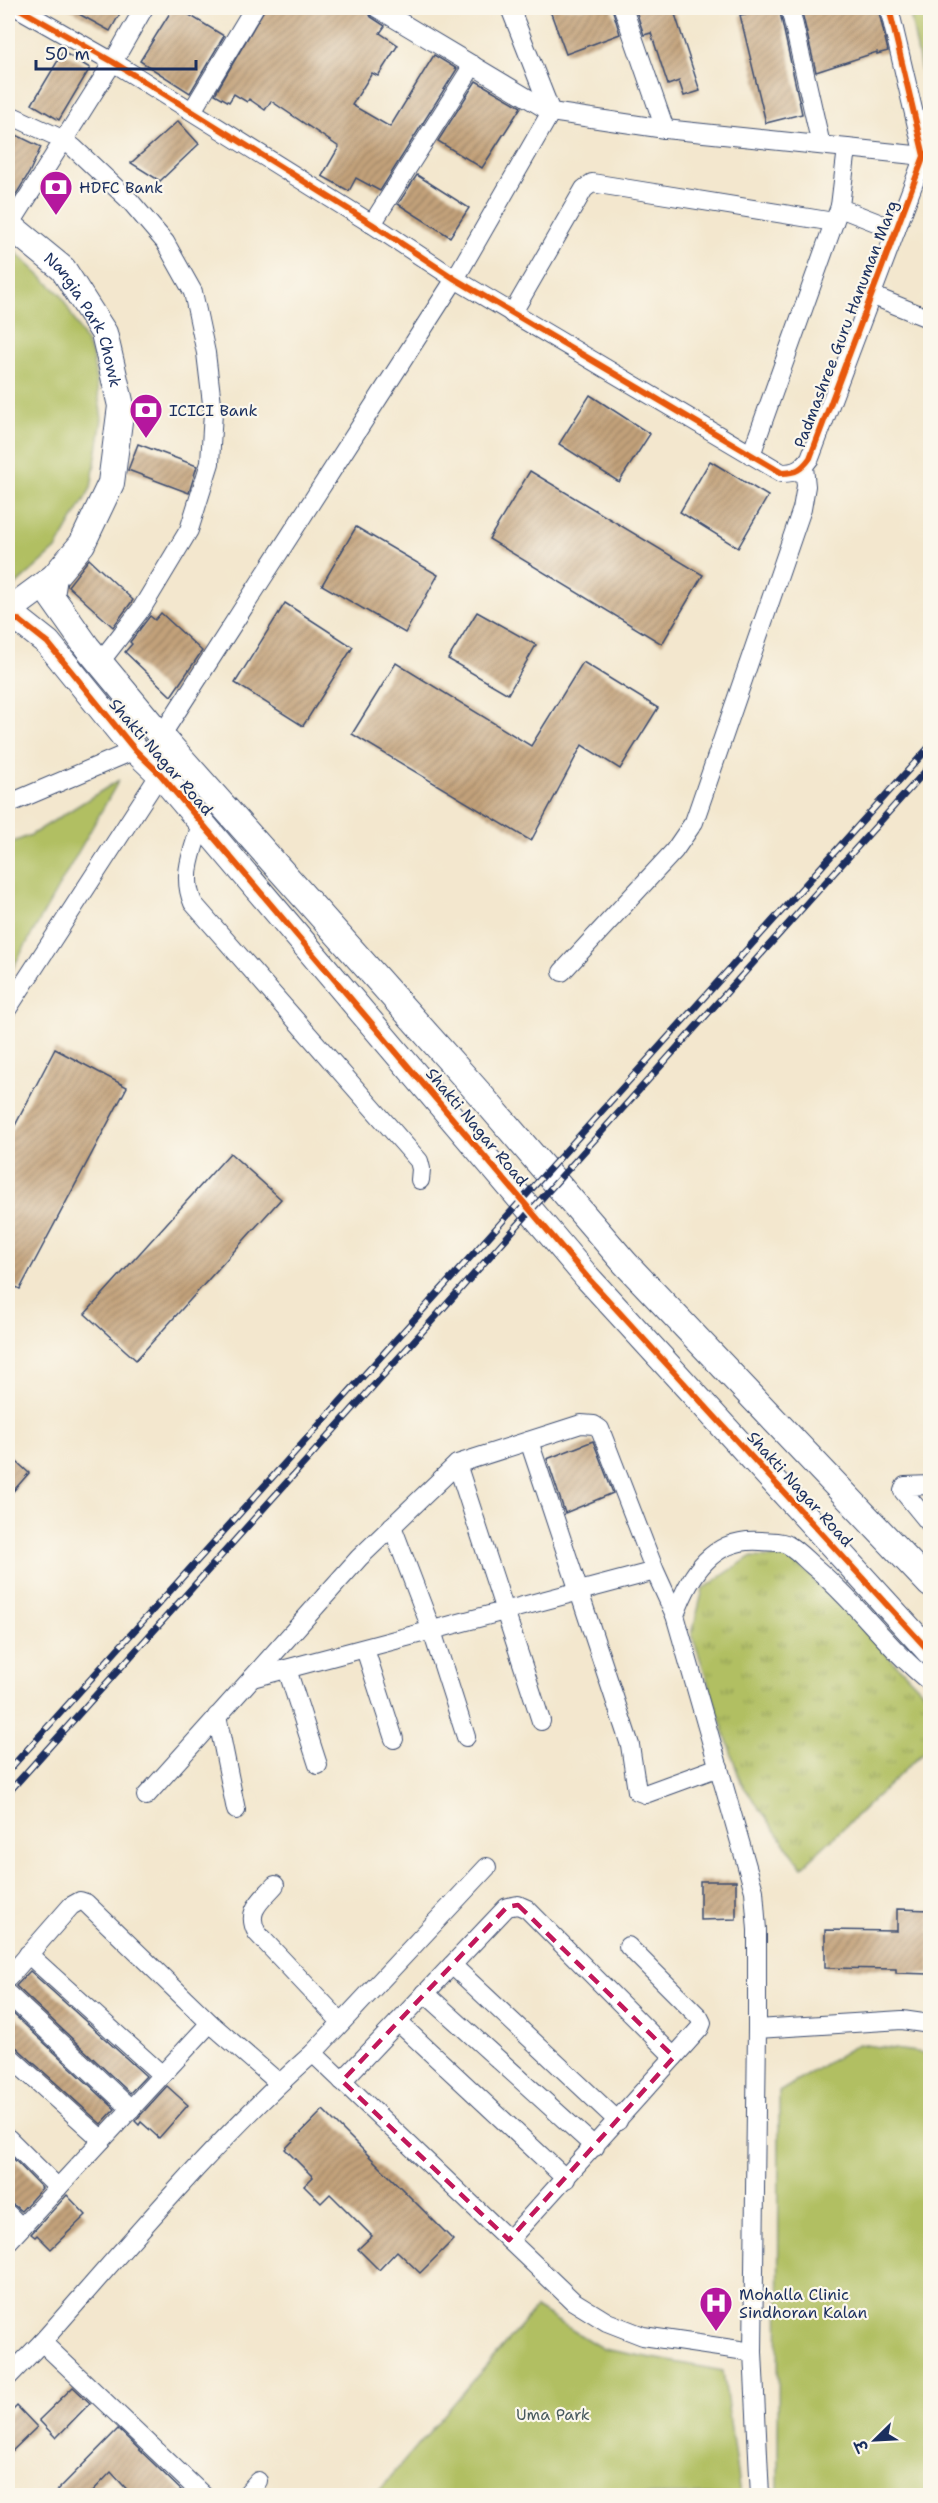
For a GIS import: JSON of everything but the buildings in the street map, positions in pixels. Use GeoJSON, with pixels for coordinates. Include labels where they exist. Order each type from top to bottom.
{"type":"FeatureCollection","features":[{"type":"Feature","properties":{"kind":"street"},"geometry":{"type":"LineString","coordinates":[[9,225],[113,62],[144,8]]}},
{"type":"Feature","properties":{"kind":"street"},"geometry":{"type":"LineString","coordinates":[[192,111],[254,8]]}},
{"type":"Feature","properties":{"kind":"street"},"geometry":{"type":"LineString","coordinates":[[377,8],[551,112],[665,129],[847,148],[924,163],[889,8]]}},
{"type":"Feature","properties":{"kind":"street"},"geometry":{"type":"LineString","coordinates":[[510,8],[551,112]]}},
{"type":"Feature","properties":{"kind":"street"},"geometry":{"type":"LineString","coordinates":[[623,8],[665,129]]}},
{"type":"Feature","properties":{"kind":"street"},"geometry":{"type":"LineString","coordinates":[[790,8],[821,145]]}},
{"type":"Feature","properties":{"kind":"street","name":"Padmashree Guru Hanuman Marg"},"geometry":{"type":"LineString","coordinates":[[25,9],[192,111],[512,314],[782,473],[794,473],[804,467],[810,458],[896,230],[924,163]]}},
{"type":"Feature","properties":{"kind":"street"},"geometry":{"type":"LineString","coordinates":[[372,224],[473,65]]}},
{"type":"Feature","properties":{"kind":"street"},"geometry":{"type":"LineString","coordinates":[[161,736],[455,279],[551,112]]}},
{"type":"Feature","properties":{"kind":"street"},"geometry":{"type":"LineString","coordinates":[[8,114],[64,140],[130,201],[165,242],[193,292],[207,353],[213,412],[210,463],[189,530],[142,608],[100,662]]}},
{"type":"Feature","properties":{"kind":"street"},"geometry":{"type":"LineString","coordinates":[[751,455],[837,214],[847,148]]}},
{"type":"Feature","properties":{"kind":"street"},"geometry":{"type":"LineString","coordinates":[[512,314],[584,189],[592,183],[837,214],[845,210],[896,230]]}},
{"type":"Feature","properties":{"kind":"street","name":"Nangia Park Chowk"},"geometry":{"type":"LineString","coordinates":[[8,611],[54,577],[82,544],[111,483],[121,406],[104,333],[63,268],[9,225]]}},
{"type":"Feature","properties":{"kind":"street"},"geometry":{"type":"LineString","coordinates":[[872,295],[930,319]]}},
{"type":"Feature","properties":{"kind":"street"},"geometry":{"type":"LineString","coordinates":[[562,972],[674,851],[694,822],[802,508],[806,486],[804,467]]}},
{"type":"Feature","properties":{"kind":"street","name":"Shakti Nagar Road"},"geometry":{"type":"LineString","coordinates":[[54,577],[51,596],[100,662],[161,736],[478,1092],[625,1263],[930,1584]]}},
{"type":"Feature","properties":{"kind":"street","name":"Shakti Nagar Road"},"geometry":{"type":"LineString","coordinates":[[8,620],[19,620],[48,643],[135,750],[160,774],[587,1277],[930,1652]]}},
{"type":"Feature","properties":{"kind":"street"},"geometry":{"type":"LineString","coordinates":[[8,804],[135,750]]}},
{"type":"Feature","properties":{"kind":"street"},"geometry":{"type":"LineString","coordinates":[[10,1000],[160,774]]}},
{"type":"Feature","properties":{"kind":"street"},"geometry":{"type":"LineString","coordinates":[[201,824],[186,872],[189,893],[194,903],[419,1161],[420,1180]]}},
{"type":"Feature","properties":{"kind":"street"},"geometry":{"type":"LineString","coordinates":[[146,1796],[359,1558],[457,1464],[581,1424],[594,1425],[600,1429],[655,1571],[675,1615],[754,1891],[757,1930],[757,2029],[753,2352],[760,2496]]}},
{"type":"Feature","properties":{"kind":"street"},"geometry":{"type":"LineString","coordinates":[[529,1440],[630,1745],[638,1791],[645,1794],[719,1767]]}},
{"type":"Feature","properties":{"kind":"street"},"geometry":{"type":"LineString","coordinates":[[457,1464],[541,1721]]}},
{"type":"Feature","properties":{"kind":"street"},"geometry":{"type":"LineString","coordinates":[[930,1485],[910,1484],[905,1486],[903,1491],[930,1524]]}},
{"type":"Feature","properties":{"kind":"street"},"geometry":{"type":"LineString","coordinates":[[392,1526],[432,1631],[466,1737]]}},
{"type":"Feature","properties":{"kind":"street"},"geometry":{"type":"LineString","coordinates":[[675,1615],[684,1590],[709,1556],[728,1545],[751,1540],[787,1544],[839,1587],[930,1682]]}},
{"type":"Feature","properties":{"kind":"street"},"geometry":{"type":"LineString","coordinates":[[252,1678],[655,1571]]}},
{"type":"Feature","properties":{"kind":"street"},"geometry":{"type":"LineString","coordinates":[[365,1649],[394,1739]]}},
{"type":"Feature","properties":{"kind":"street"},"geometry":{"type":"LineString","coordinates":[[287,1669],[318,1765]]}},
{"type":"Feature","properties":{"kind":"street"},"geometry":{"type":"LineString","coordinates":[[217,1716],[237,1810]]}},
{"type":"Feature","properties":{"kind":"street"},"geometry":{"type":"LineString","coordinates":[[8,2375],[42,2342],[189,2175],[279,2083],[313,2053],[487,1867]]}},
{"type":"Feature","properties":{"kind":"street"},"geometry":{"type":"LineString","coordinates":[[275,1885],[254,1910],[251,1922],[257,1933],[341,2022]]}},
{"type":"Feature","properties":{"kind":"street"},"geometry":{"type":"LineString","coordinates":[[8,1978],[71,1906],[80,1901],[86,1903],[210,2023],[279,2083]]}},
{"type":"Feature","properties":{"kind":"street"},"geometry":{"type":"LineString","coordinates":[[342,2081],[507,1907],[518,1905],[526,1909],[674,2057]]}},
{"type":"Feature","properties":{"kind":"street"},"geometry":{"type":"LineString","coordinates":[[509,2240],[700,2028],[702,2023],[699,2017],[628,1946]]}},
{"type":"Feature","properties":{"kind":"street"},"geometry":{"type":"LineString","coordinates":[[28,1954],[162,2075]]}},
{"type":"Feature","properties":{"kind":"street"},"geometry":{"type":"LineString","coordinates":[[452,1965],[618,2121]]}},
{"type":"Feature","properties":{"kind":"street"},"geometry":{"type":"LineString","coordinates":[[425,1993],[595,2147]]}},
{"type":"Feature","properties":{"kind":"street"},"geometry":{"type":"LineString","coordinates":[[8,1994],[131,2109]]}},
{"type":"Feature","properties":{"kind":"street"},"geometry":{"type":"LineString","coordinates":[[757,2029],[902,2020],[930,2024]]}},
{"type":"Feature","properties":{"kind":"street"},"geometry":{"type":"LineString","coordinates":[[398,2022],[566,2179]]}},
{"type":"Feature","properties":{"kind":"street"},"geometry":{"type":"LineString","coordinates":[[8,2242],[210,2023]]}},
{"type":"Feature","properties":{"kind":"street"},"geometry":{"type":"LineString","coordinates":[[313,2053],[573,2301],[607,2322],[643,2336],[753,2352]]}},
{"type":"Feature","properties":{"kind":"street"},"geometry":{"type":"LineString","coordinates":[[8,2055],[102,2140]]}},
{"type":"Feature","properties":{"kind":"street"},"geometry":{"type":"LineString","coordinates":[[8,2138],[58,2188]]}},
{"type":"Feature","properties":{"kind":"street"},"geometry":{"type":"LineString","coordinates":[[8,2214],[21,2227]]}},
{"type":"Feature","properties":{"kind":"street"},"geometry":{"type":"LineString","coordinates":[[42,2342],[204,2496]]}},
{"type":"Feature","properties":{"kind":"street"},"geometry":{"type":"LineString","coordinates":[[245,2496],[258,2481]]}},
{"type":"Feature","properties":{"kind":"highlighted area"},"geometry":{"type":"Polygon","coordinates":[[[518,1905],[674,2057],[509,2240],[342,2081],[507,1907],[518,1905]]]}},
{"type":"Feature","properties":{"kind":"green space"},"geometry":{"type":"Polygon","coordinates":[[[909,8],[930,8],[930,117],[909,8]]]}},
{"type":"Feature","properties":{"kind":"green space"},"geometry":{"type":"Polygon","coordinates":[[[8,247],[61,295],[92,354],[102,419],[91,488],[56,549],[8,592],[8,247]]]}},
{"type":"Feature","properties":{"kind":"green space"},"geometry":{"type":"Polygon","coordinates":[[[119,780],[11,971],[8,969],[8,844],[31,835],[119,780]]]}},
{"type":"Feature","properties":{"kind":"green space"},"geometry":{"type":"Polygon","coordinates":[[[750,1557],[793,1558],[930,1699],[930,1746],[802,1867],[741,1783],[692,1634],[703,1589],[750,1557]]]}},
{"type":"Feature","properties":{"kind":"green space"},"geometry":{"type":"Polygon","coordinates":[[[858,2044],[930,2054],[930,2495],[778,2495],[779,2092],[858,2044]]]}},
{"type":"Feature","properties":{"kind":"green space","name":"Uma Park"},"geometry":{"type":"Polygon","coordinates":[[[536,2308],[603,2349],[723,2371],[740,2495],[375,2495],[536,2308]]]}},
{"type":"Feature","properties":{"kind":"railway"},"geometry":{"type":"LineString","coordinates":[[8,1771],[930,746]]}},
{"type":"Feature","properties":{"kind":"railway"},"geometry":{"type":"LineString","coordinates":[[8,1793],[930,766]]}},
{"type":"Feature","properties":{"kind":"cycle path"},"geometry":{"type":"LineString","coordinates":[[18,8],[113,62],[372,224],[455,279],[782,473],[798,470],[810,458],[924,156],[889,8]]}},
{"type":"Feature","properties":{"kind":"cycle path"},"geometry":{"type":"LineString","coordinates":[[8,620],[19,620],[48,643],[135,750],[160,774],[587,1277],[930,1652]]}},
{"type":"Feature","properties":{"kind":"place","name":"HDFC Bank"},"geometry":{"type":"Point","coordinates":[56,216]}},
{"type":"Feature","properties":{"kind":"place","name":"ICICI Bank"},"geometry":{"type":"Point","coordinates":[146,439]}},
{"type":"Feature","properties":{"kind":"place","name":"Mohalla Clinic Sindhoran Kalan"},"geometry":{"type":"Point","coordinates":[716,2332]}}]}
